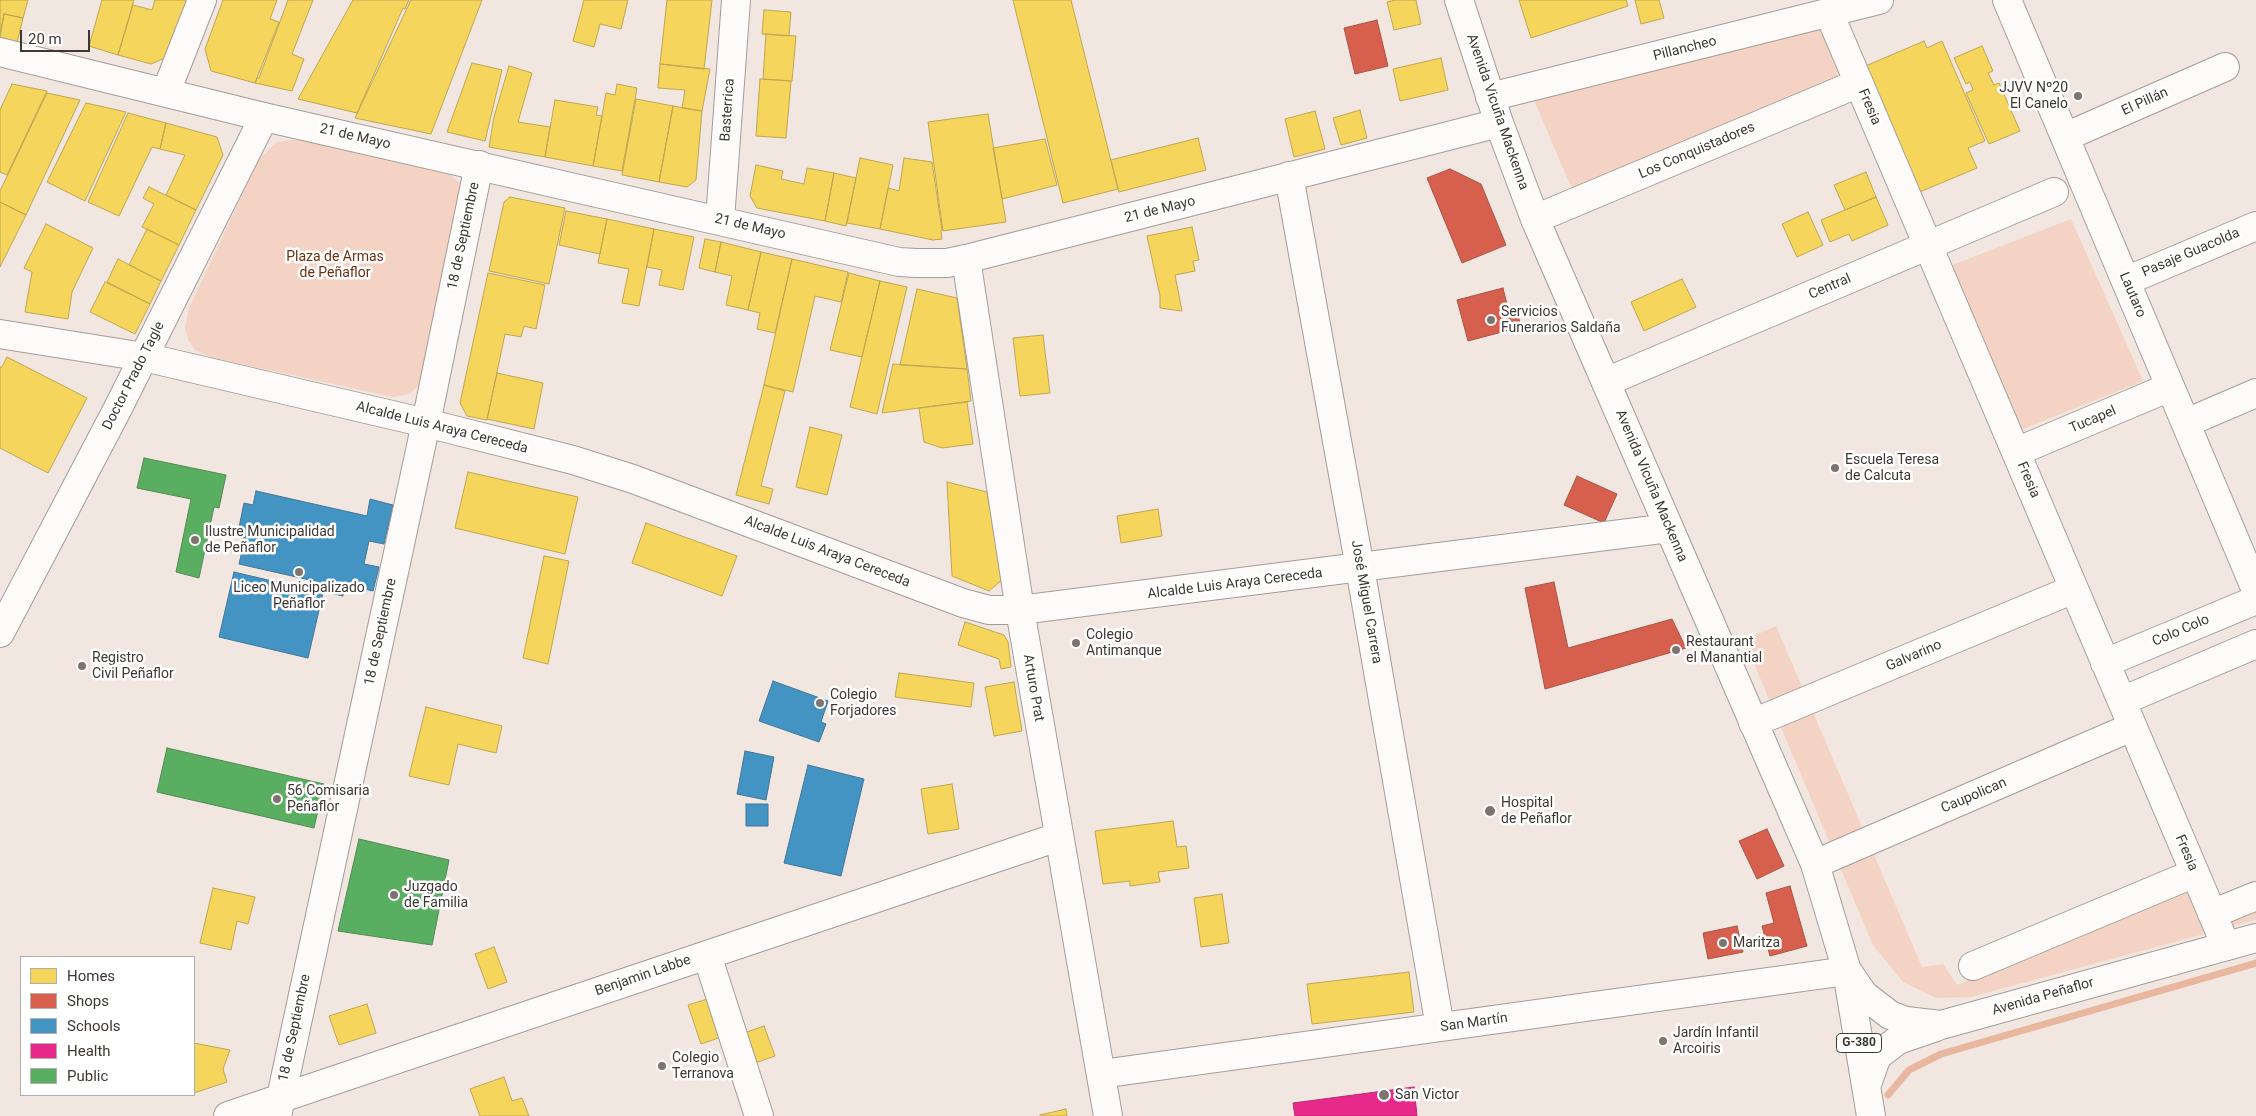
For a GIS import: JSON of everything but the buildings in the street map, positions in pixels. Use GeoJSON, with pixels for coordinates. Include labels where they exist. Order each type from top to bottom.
{"type":"FeatureCollection","features":[{"type":"Feature","properties":{"kind":"street"},"geometry":{"type":"LineString","coordinates":[[166,92],[202,0]]}},
{"type":"Feature","properties":{"kind":"street","name":"Basterrica"},"geometry":{"type":"LineString","coordinates":[[720,220],[736,0]]}},
{"type":"Feature","properties":{"kind":"street","name":"Avenida Vicuña Mackenna"},"geometry":{"type":"LineString","coordinates":[[1459,0],[1499,123],[1535,219],[1815,864],[1847,971]]}},
{"type":"Feature","properties":{"kind":"street","name":"Pillancheo"},"geometry":{"type":"LineString","coordinates":[[1490,97],[1879,0]]}},
{"type":"Feature","properties":{"kind":"street","name":"Lautaro"},"geometry":{"type":"LineString","coordinates":[[2007,0],[2170,387],[2252,573]]}},
{"type":"Feature","properties":{"kind":"street","name":"Fresia"},"geometry":{"type":"LineString","coordinates":[[1829,13],[2226,946]]}},
{"type":"Feature","properties":{"kind":"street","name":"21 de Mayo"},"geometry":{"type":"LineString","coordinates":[[0,52],[264,116],[899,262],[932,263],[966,259],[1499,123]]}},
{"type":"Feature","properties":{"kind":"street","name":"El Pillán"},"geometry":{"type":"LineString","coordinates":[[2065,137],[2225,67]]}},
{"type":"Feature","properties":{"kind":"street","name":"Los Conquistadores"},"geometry":{"type":"LineString","coordinates":[[1535,219],[1859,83]]}},
{"type":"Feature","properties":{"kind":"street","name":"Doctor Prado Tagle"},"geometry":{"type":"LineString","coordinates":[[0,633],[144,357],[264,116]]}},
{"type":"Feature","properties":{"kind":"street","name":"18 de Septiembre"},"geometry":{"type":"LineString","coordinates":[[278,1107],[426,423],[479,165]]}},
{"type":"Feature","properties":{"kind":"street","name":"José Miguel Carrera"},"geometry":{"type":"LineString","coordinates":[[1289,176],[1440,1027]]}},
{"type":"Feature","properties":{"kind":"street","name":"Central"},"geometry":{"type":"LineString","coordinates":[[1606,382],[2054,192]]}},
{"type":"Feature","properties":{"kind":"street","name":"Pasaje Guacolda"},"geometry":{"type":"LineString","coordinates":[[2126,281],[2256,226]]}},
{"type":"Feature","properties":{"kind":"street","name":"Arturo Prat"},"geometry":{"type":"LineString","coordinates":[[966,259],[1020,610],[1108,1116]]}},
{"type":"Feature","properties":{"kind":"street","name":"Alcalde Luis Araya Cereceda"},"geometry":{"type":"LineString","coordinates":[[0,334],[144,357],[426,423],[573,460],[633,479],[976,607],[989,610],[1020,610],[1669,528]]}},
{"type":"Feature","properties":{"kind":"street","name":"Tucapel"},"geometry":{"type":"LineString","coordinates":[[2016,452],[2170,387]]}},
{"type":"Feature","properties":{"kind":"street"},"geometry":{"type":"LineString","coordinates":[[2186,423],[2256,393]]}},
{"type":"Feature","properties":{"kind":"street","name":"Galvarino"},"geometry":{"type":"LineString","coordinates":[[1753,723],[2074,589]]}},
{"type":"Feature","properties":{"kind":"street","name":"Colo Colo"},"geometry":{"type":"LineString","coordinates":[[2106,663],[2256,600]]}},
{"type":"Feature","properties":{"kind":"street"},"geometry":{"type":"LineString","coordinates":[[2122,701],[2256,644]]}},
{"type":"Feature","properties":{"kind":"street","name":"Caupolican"},"geometry":{"type":"LineString","coordinates":[[1815,864],[2132,727]]}},
{"type":"Feature","properties":{"kind":"street","name":"Benjamin Labbe"},"geometry":{"type":"LineString","coordinates":[[228,1116],[278,1107],[707,955],[1058,837]]}},
{"type":"Feature","properties":{"kind":"street"},"geometry":{"type":"LineString","coordinates":[[1973,966],[2194,873]]}},
{"type":"Feature","properties":{"kind":"street"},"geometry":{"type":"LineString","coordinates":[[2212,914],[2256,896]]}},
{"type":"Feature","properties":{"kind":"street","name":"Avenida Peñaflor"},"geometry":{"type":"LineString","coordinates":[[1847,971],[1864,995],[1890,1015],[1906,1021],[1941,1025],[2256,938]]}},
{"type":"Feature","properties":{"kind":"street"},"geometry":{"type":"LineString","coordinates":[[707,955],[760,1116]]}},
{"type":"Feature","properties":{"kind":"street","name":"San Martín"},"geometry":{"type":"LineString","coordinates":[[1101,1074],[1847,971]]}},
{"type":"Feature","properties":{"kind":"street","name":"G-380"},"geometry":{"type":"LineString","coordinates":[[1847,971],[1871,1116]]}},
{"type":"Feature","properties":{"kind":"street"},"geometry":{"type":"LineString","coordinates":[[1866,1089],[1877,1056],[1898,1040],[1941,1025]]}},
{"type":"Feature","properties":{"kind":"green space"},"geometry":{"type":"Polygon","coordinates":[[[1820,27],[1841,82],[1574,194],[1534,100],[1820,27]]]}},
{"type":"Feature","properties":{"kind":"green space","name":"Plaza de Armas de Peñaflor"},"geometry":{"type":"Polygon","coordinates":[[[307,140],[450,175],[459,182],[464,191],[423,382],[409,394],[393,397],[213,358],[195,350],[188,340],[185,328],[189,308],[259,159],[277,142],[307,140]]]}},
{"type":"Feature","properties":{"kind":"green space"},"geometry":{"type":"Polygon","coordinates":[[[2071,219],[2143,381],[2018,431],[1950,266],[2071,219]]]}},
{"type":"Feature","properties":{"kind":"green space"},"geometry":{"type":"Polygon","coordinates":[[[1776,626],[1922,967],[1943,964],[1957,985],[2187,892],[2200,922],[2256,902],[2256,920],[1971,997],[1936,998],[1903,982],[1873,945],[1744,640],[1776,626]]]}},
{"type":"Feature","properties":{"kind":"waterway"},"geometry":{"type":"LineString","coordinates":[[1888,1095],[1909,1070],[1941,1054],[2256,963]]}},
{"type":"Feature","properties":{"kind":"place","name":"JJVV Nº20 El Canelo"},"geometry":{"type":"Point","coordinates":[2078,96]}},
{"type":"Feature","properties":{"kind":"place","name":"Servicios Funerarios Saldaña"},"geometry":{"type":"Point","coordinates":[1491,320]}},
{"type":"Feature","properties":{"kind":"place","name":"Escuela Teresa de Calcuta"},"geometry":{"type":"Point","coordinates":[1835,468]}},
{"type":"Feature","properties":{"kind":"place","name":"Ilustre Municipalidad de Peñaflor"},"geometry":{"type":"Point","coordinates":[195,540]}},
{"type":"Feature","properties":{"kind":"place","name":"Liceo Municipalizado Peñaflor"},"geometry":{"type":"Point","coordinates":[299,572]}},
{"type":"Feature","properties":{"kind":"place","name":"Colegio Antimanque"},"geometry":{"type":"Point","coordinates":[1076,643]}},
{"type":"Feature","properties":{"kind":"place","name":"Restaurant el Manantial"},"geometry":{"type":"Point","coordinates":[1676,650]}},
{"type":"Feature","properties":{"kind":"place","name":"Registro Civil Peñaflor"},"geometry":{"type":"Point","coordinates":[82,666]}},
{"type":"Feature","properties":{"kind":"place","name":"Colegio Forjadores"},"geometry":{"type":"Point","coordinates":[820,703]}},
{"type":"Feature","properties":{"kind":"place","name":"56 Comisaria Peñaflor"},"geometry":{"type":"Point","coordinates":[277,799]}},
{"type":"Feature","properties":{"kind":"place","name":"Hospital de Peñaflor"},"geometry":{"type":"Point","coordinates":[1490,811]}},
{"type":"Feature","properties":{"kind":"place","name":"Juzgado de Familia"},"geometry":{"type":"Point","coordinates":[394,895]}},
{"type":"Feature","properties":{"kind":"place","name":"Maritza"},"geometry":{"type":"Point","coordinates":[1723,943]}},
{"type":"Feature","properties":{"kind":"place","name":"Jardín Infantil Arcoiris"},"geometry":{"type":"Point","coordinates":[1663,1041]}},
{"type":"Feature","properties":{"kind":"place","name":"Colegio Terranova"},"geometry":{"type":"Point","coordinates":[662,1066]}},
{"type":"Feature","properties":{"kind":"place","name":"San Victor"},"geometry":{"type":"Point","coordinates":[1384,1095]}}]}
